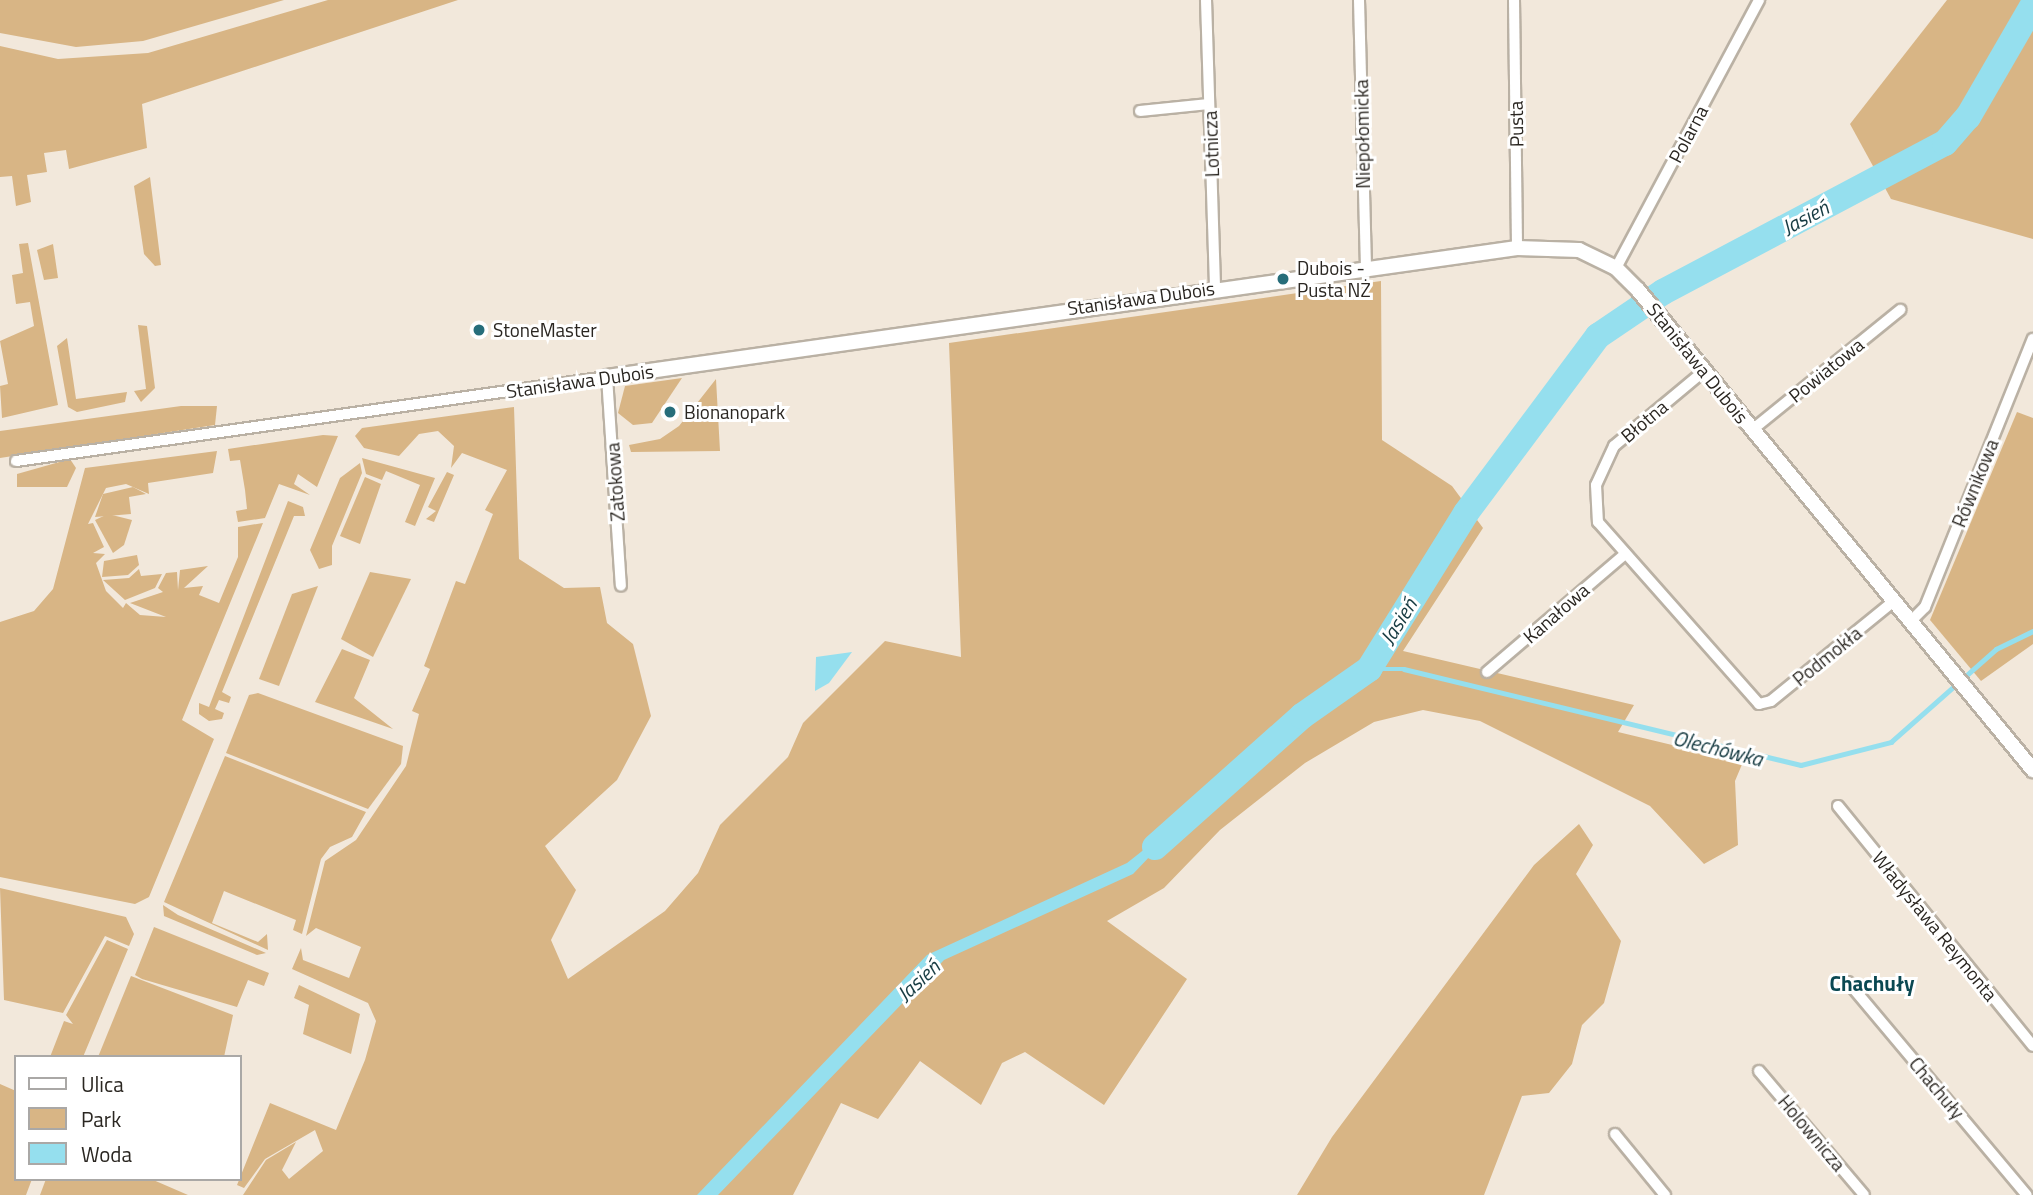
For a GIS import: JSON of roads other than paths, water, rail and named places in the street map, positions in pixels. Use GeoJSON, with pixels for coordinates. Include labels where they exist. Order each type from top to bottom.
{"type":"FeatureCollection","features":[{"type":"Feature","properties":{"kind":"street","name":"Lotnicza"},"geometry":{"type":"LineString","coordinates":[[1206,0],[1215,287]]}},
{"type":"Feature","properties":{"kind":"street","name":"Niepołomicka"},"geometry":{"type":"LineString","coordinates":[[1359,0],[1366,268]]}},
{"type":"Feature","properties":{"kind":"street","name":"Pusta"},"geometry":{"type":"LineString","coordinates":[[1514,0],[1517,248]]}},
{"type":"Feature","properties":{"kind":"street","name":"Polarna"},"geometry":{"type":"LineString","coordinates":[[1616,268],[1759,0]]}},
{"type":"Feature","properties":{"kind":"street"},"geometry":{"type":"LineString","coordinates":[[1140,111],[1209,104]]}},
{"type":"Feature","properties":{"kind":"street","name":"Stanisława Dubois"},"geometry":{"type":"LineString","coordinates":[[16,461],[1215,287],[1517,248],[1579,250],[1616,268],[1638,290],[2033,771]]}},
{"type":"Feature","properties":{"kind":"street","name":"Powiatowa"},"geometry":{"type":"LineString","coordinates":[[1752,430],[1900,310]]}},
{"type":"Feature","properties":{"kind":"street","name":"Równikowa"},"geometry":{"type":"LineString","coordinates":[[1910,622],[1925,607],[2033,340]]}},
{"type":"Feature","properties":{"kind":"street","name":"Błotna"},"geometry":{"type":"LineString","coordinates":[[1625,554],[1598,522],[1596,485],[1614,446],[1704,371]]}},
{"type":"Feature","properties":{"kind":"street","name":"Zatokowa"},"geometry":{"type":"LineString","coordinates":[[607,377],[621,586]]}},
{"type":"Feature","properties":{"kind":"street","name":"Podmokła"},"geometry":{"type":"LineString","coordinates":[[1625,554],[1759,704],[1771,701],[1893,603]]}},
{"type":"Feature","properties":{"kind":"street","name":"Kanałowa"},"geometry":{"type":"LineString","coordinates":[[1487,672],[1625,554]]}},
{"type":"Feature","properties":{"kind":"street","name":"Władysława Reymonta"},"geometry":{"type":"LineString","coordinates":[[1838,806],[2033,1046]]}},
{"type":"Feature","properties":{"kind":"street","name":"Chachuły"},"geometry":{"type":"LineString","coordinates":[[1848,982],[2027,1195]]}},
{"type":"Feature","properties":{"kind":"street","name":"Holownicza"},"geometry":{"type":"LineString","coordinates":[[1759,1071],[1864,1195]]}},
{"type":"Feature","properties":{"kind":"street"},"geometry":{"type":"LineString","coordinates":[[1615,1134],[1665,1195]]}},
{"type":"Feature","properties":{"kind":"water"},"geometry":{"type":"Polygon","coordinates":[[[852,652],[829,683],[815,691],[816,657],[852,652]]]}},
{"type":"Feature","properties":{"kind":"water"},"geometry":{"type":"Polygon","coordinates":[[[1194,810],[1133,874],[944,960],[718,1195],[697,1195],[927,955],[1127,863],[1194,810]]]}},
{"type":"Feature","properties":{"kind":"waterway","name":"Jasień"},"geometry":{"type":"LineString","coordinates":[[1155,847],[1302,716],[1369,669],[1466,513],[1598,336],[1663,292],[1945,143],[1968,117],[2033,5]]}},
{"type":"Feature","properties":{"kind":"waterway","name":"Olechówka"},"geometry":{"type":"LineString","coordinates":[[1369,669],[1404,669],[1801,765],[1891,742],[1996,649],[2033,631]]}},
{"type":"Feature","properties":{"kind":"place","name":"Dubois - Pusta NŻ"},"geometry":{"type":"Point","coordinates":[1283,279]}},
{"type":"Feature","properties":{"kind":"place","name":"StoneMaster"},"geometry":{"type":"Point","coordinates":[479,330]}},
{"type":"Feature","properties":{"kind":"place","name":"Bionanopark"},"geometry":{"type":"Point","coordinates":[670,412]}},
{"type":"Feature","properties":{"kind":"district","name":"Chachuły"},"geometry":{"type":"Point","coordinates":[1872,983]}}]}
